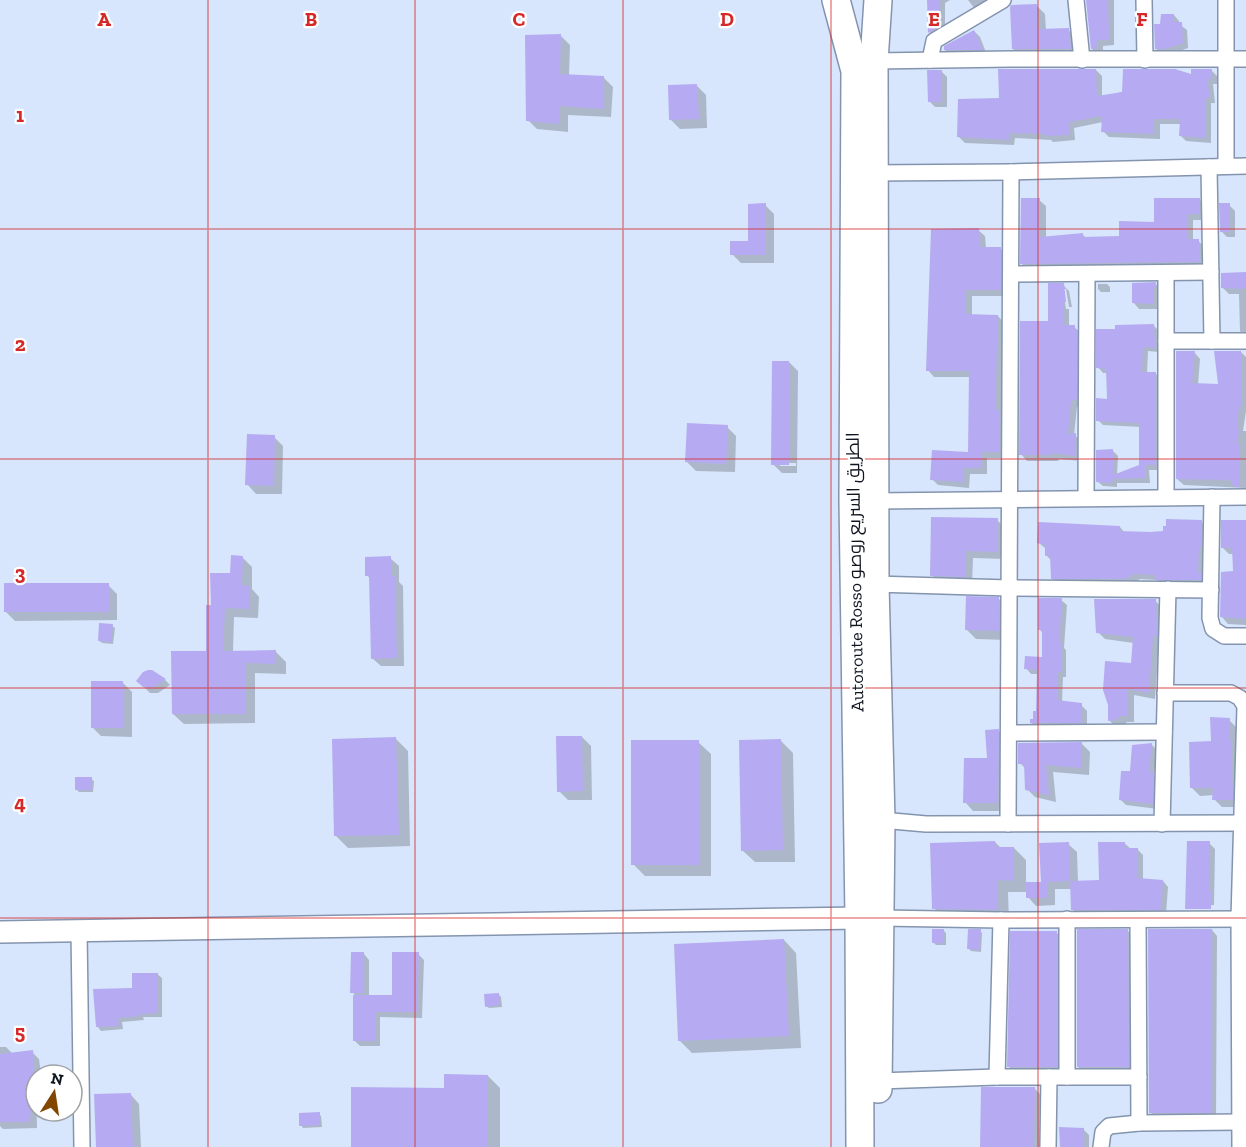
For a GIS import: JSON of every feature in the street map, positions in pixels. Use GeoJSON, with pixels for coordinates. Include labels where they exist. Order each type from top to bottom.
{"type":"FeatureCollection","features":[{"type":"Feature","properties":{"kind":"highway","name":"Autoroute Rosso الطريق السريع روصو"},"geometry":{"type":"LineString","coordinates":[[836,0],[855,71],[865,173],[881,820],[870,918],[860,1147]]}},
{"type":"Feature","properties":{"kind":"highway","name":"Autoroute Rosso الطريق السريع روصو"},"geometry":{"type":"LineString","coordinates":[[878,0],[865,173],[853,500],[879,1147]]}},
{"type":"Feature","properties":{"kind":"street"},"geometry":{"type":"LineString","coordinates":[[930,60],[934,41],[1004,0]]}},
{"type":"Feature","properties":{"kind":"street"},"geometry":{"type":"LineString","coordinates":[[1076,0],[1082,60]]}},
{"type":"Feature","properties":{"kind":"street"},"geometry":{"type":"LineString","coordinates":[[1144,0],[1145,60]]}},
{"type":"Feature","properties":{"kind":"street"},"geometry":{"type":"LineString","coordinates":[[1226,0],[1226,166]]}},
{"type":"Feature","properties":{"kind":"street"},"geometry":{"type":"LineString","coordinates":[[874,61],[1246,60]]}},
{"type":"Feature","properties":{"kind":"street"},"geometry":{"type":"LineString","coordinates":[[865,173],[1246,166]]}},
{"type":"Feature","properties":{"kind":"street"},"geometry":{"type":"LineString","coordinates":[[1209,167],[1212,341]]}},
{"type":"Feature","properties":{"kind":"street"},"geometry":{"type":"LineString","coordinates":[[1008,824],[1011,172]]}},
{"type":"Feature","properties":{"kind":"street"},"geometry":{"type":"LineString","coordinates":[[1011,274],[1211,272]]}},
{"type":"Feature","properties":{"kind":"street"},"geometry":{"type":"LineString","coordinates":[[1086,498],[1087,273]]}},
{"type":"Feature","properties":{"kind":"street"},"geometry":{"type":"LineString","coordinates":[[1166,273],[1166,497]]}},
{"type":"Feature","properties":{"kind":"street"},"geometry":{"type":"LineString","coordinates":[[1166,341],[1246,341]]}},
{"type":"Feature","properties":{"kind":"street"},"geometry":{"type":"LineString","coordinates":[[874,501],[1246,496]]}},
{"type":"Feature","properties":{"kind":"street"},"geometry":{"type":"LineString","coordinates":[[1212,497],[1210,618],[1213,629],[1224,636],[1246,636]]}},
{"type":"Feature","properties":{"kind":"street"},"geometry":{"type":"LineString","coordinates":[[875,584],[1211,590]]}},
{"type":"Feature","properties":{"kind":"street"},"geometry":{"type":"LineString","coordinates":[[1162,824],[1168,589]]}},
{"type":"Feature","properties":{"kind":"street"},"geometry":{"type":"LineString","coordinates":[[1166,693],[1231,693],[1240,698],[1245,706],[1245,823],[1239,919],[1240,1147]]}},
{"type":"Feature","properties":{"kind":"street"},"geometry":{"type":"LineString","coordinates":[[1009,733],[1164,732]]}},
{"type":"Feature","properties":{"kind":"street"},"geometry":{"type":"LineString","coordinates":[[881,820],[926,824],[1245,823]]}},
{"type":"Feature","properties":{"kind":"street"},"geometry":{"type":"LineString","coordinates":[[0,932],[870,918],[1239,919]]}},
{"type":"Feature","properties":{"kind":"street"},"geometry":{"type":"LineString","coordinates":[[1067,919],[1067,1077]]}},
{"type":"Feature","properties":{"kind":"street"},"geometry":{"type":"LineString","coordinates":[[998,1077],[1002,920]]}},
{"type":"Feature","properties":{"kind":"street"},"geometry":{"type":"LineString","coordinates":[[1138,920],[1139,1123]]}},
{"type":"Feature","properties":{"kind":"street"},"geometry":{"type":"LineString","coordinates":[[79,930],[82,1147]]}},
{"type":"Feature","properties":{"kind":"street"},"geometry":{"type":"LineString","coordinates":[[878,1081],[998,1077],[1139,1077]]}},
{"type":"Feature","properties":{"kind":"street"},"geometry":{"type":"LineString","coordinates":[[1048,1147],[1049,1077]]}},
{"type":"Feature","properties":{"kind":"street"},"geometry":{"type":"LineString","coordinates":[[1101,1147],[1103,1132],[1109,1126],[1139,1123],[1240,1122]]}},
{"type":"Feature","properties":{"kind":"building"},"geometry":{"type":"Polygon","coordinates":[[[927,0],[940,0],[940,26],[928,33],[927,0]]]}},
{"type":"Feature","properties":{"kind":"building"},"geometry":{"type":"Polygon","coordinates":[[[1086,0],[1108,0],[1109,40],[1098,40],[1096,49],[1091,49],[1086,0]]]}},
{"type":"Feature","properties":{"kind":"building"},"geometry":{"type":"Polygon","coordinates":[[[1037,4],[1038,29],[1069,28],[1071,49],[1012,49],[1011,5],[1037,4]]]}},
{"type":"Feature","properties":{"kind":"building"},"geometry":{"type":"Polygon","coordinates":[[[1161,14],[1174,14],[1174,22],[1182,22],[1183,43],[1165,49],[1155,49],[1154,24],[1160,24],[1161,14]]]}},
{"type":"Feature","properties":{"kind":"building"},"geometry":{"type":"Polygon","coordinates":[[[974,30],[983,50],[944,50],[944,46],[974,30]]]}},
{"type":"Feature","properties":{"kind":"building"},"geometry":{"type":"Polygon","coordinates":[[[561,34],[560,74],[604,76],[603,109],[560,106],[559,124],[526,121],[525,35],[561,34]]]}},
{"type":"Feature","properties":{"kind":"building"},"geometry":{"type":"Polygon","coordinates":[[[998,69],[1096,69],[1097,96],[1122,92],[1123,69],[1175,69],[1191,74],[1191,69],[1212,69],[1212,79],[1207,79],[1210,98],[1205,98],[1206,138],[1179,136],[1180,119],[1154,119],[1154,134],[1101,132],[1102,116],[1069,122],[1069,135],[1009,133],[1009,140],[957,137],[958,99],[999,98],[998,69]]]}},
{"type":"Feature","properties":{"kind":"building"},"geometry":{"type":"Polygon","coordinates":[[[927,70],[942,70],[942,102],[928,102],[927,70]]]}},
{"type":"Feature","properties":{"kind":"building"},"geometry":{"type":"Polygon","coordinates":[[[697,84],[699,119],[669,120],[668,85],[697,84]]]}},
{"type":"Feature","properties":{"kind":"building"},"geometry":{"type":"Polygon","coordinates":[[[1021,198],[1040,198],[1040,237],[1083,233],[1083,237],[1119,236],[1119,221],[1154,222],[1154,198],[1200,198],[1200,214],[1187,214],[1187,239],[1199,239],[1199,262],[1020,264],[1021,198]]]}},
{"type":"Feature","properties":{"kind":"building"},"geometry":{"type":"Polygon","coordinates":[[[766,203],[766,255],[730,255],[730,241],[748,241],[748,204],[766,203]]]}},
{"type":"Feature","properties":{"kind":"building"},"geometry":{"type":"Polygon","coordinates":[[[1219,203],[1230,203],[1230,232],[1220,232],[1219,203]]]}},
{"type":"Feature","properties":{"kind":"building"},"geometry":{"type":"Polygon","coordinates":[[[979,228],[980,247],[1001,247],[1001,290],[966,290],[966,314],[998,315],[995,410],[1000,410],[1000,452],[981,452],[981,468],[964,468],[964,482],[930,480],[932,450],[968,452],[969,371],[926,371],[931,229],[979,228]]]}},
{"type":"Feature","properties":{"kind":"building"},"geometry":{"type":"Polygon","coordinates":[[[1246,272],[1246,289],[1221,288],[1221,273],[1246,272]]]}},
{"type":"Feature","properties":{"kind":"building"},"geometry":{"type":"Polygon","coordinates":[[[1156,282],[1153,288],[1154,304],[1132,303],[1132,283],[1156,282]]]}},
{"type":"Feature","properties":{"kind":"building"},"geometry":{"type":"Polygon","coordinates":[[[1048,283],[1064,283],[1066,302],[1063,302],[1063,325],[1075,325],[1075,330],[1077,330],[1077,399],[1071,401],[1068,434],[1076,433],[1076,456],[1053,453],[1052,455],[1019,455],[1020,321],[1048,321],[1048,283]]]}},
{"type":"Feature","properties":{"kind":"building"},"geometry":{"type":"Polygon","coordinates":[[[1154,324],[1155,348],[1143,347],[1142,372],[1156,372],[1156,465],[1145,465],[1145,478],[1113,479],[1112,483],[1096,482],[1096,450],[1113,449],[1113,475],[1139,465],[1139,423],[1096,421],[1096,398],[1107,399],[1106,369],[1096,368],[1096,329],[1115,329],[1115,325],[1154,324]]]}},
{"type":"Feature","properties":{"kind":"building"},"geometry":{"type":"Polygon","coordinates":[[[1176,351],[1195,351],[1192,383],[1218,384],[1214,351],[1241,351],[1241,406],[1239,406],[1237,430],[1240,430],[1236,444],[1240,443],[1240,487],[1234,487],[1230,480],[1176,479],[1176,351]]]}},
{"type":"Feature","properties":{"kind":"building"},"geometry":{"type":"Polygon","coordinates":[[[772,361],[789,361],[789,465],[771,465],[772,361]]]}},
{"type":"Feature","properties":{"kind":"building"},"geometry":{"type":"Polygon","coordinates":[[[687,423],[728,425],[726,464],[685,462],[687,423]]]}},
{"type":"Feature","properties":{"kind":"building"},"geometry":{"type":"Polygon","coordinates":[[[247,434],[275,435],[274,486],[245,485],[247,434]]]}},
{"type":"Feature","properties":{"kind":"building"},"geometry":{"type":"Polygon","coordinates":[[[931,517],[998,518],[997,552],[965,551],[965,577],[930,576],[931,517]]]}},
{"type":"Feature","properties":{"kind":"building"},"geometry":{"type":"Polygon","coordinates":[[[1166,519],[1202,520],[1198,572],[1201,572],[1201,580],[1155,580],[1155,575],[1134,574],[1126,579],[1051,579],[1050,555],[1045,556],[1045,545],[1037,543],[1038,522],[1120,526],[1120,531],[1150,532],[1163,531],[1166,519]]]}},
{"type":"Feature","properties":{"kind":"building"},"geometry":{"type":"Polygon","coordinates":[[[1221,520],[1246,520],[1246,619],[1220,617],[1221,572],[1233,571],[1232,548],[1221,548],[1221,520]]]}},
{"type":"Feature","properties":{"kind":"building"},"geometry":{"type":"Polygon","coordinates":[[[231,555],[243,556],[242,585],[250,586],[249,609],[225,608],[223,651],[276,650],[276,664],[245,663],[246,714],[172,714],[171,651],[206,651],[206,605],[211,605],[210,573],[230,573],[231,555]]]}},
{"type":"Feature","properties":{"kind":"building"},"geometry":{"type":"Polygon","coordinates":[[[391,556],[391,576],[395,576],[397,658],[371,659],[369,576],[365,576],[365,557],[391,556]]]}},
{"type":"Feature","properties":{"kind":"building"},"geometry":{"type":"Polygon","coordinates":[[[4,583],[109,583],[109,612],[4,612],[4,583]]]}},
{"type":"Feature","properties":{"kind":"building"},"geometry":{"type":"Polygon","coordinates":[[[966,596],[999,597],[999,631],[965,630],[966,596]]]}},
{"type":"Feature","properties":{"kind":"building"},"geometry":{"type":"Polygon","coordinates":[[[1038,598],[1062,598],[1059,643],[1061,642],[1061,672],[1058,672],[1057,700],[1082,703],[1082,723],[1030,723],[1030,719],[1033,719],[1033,711],[1036,711],[1037,670],[1024,669],[1025,656],[1042,657],[1042,630],[1038,630],[1038,598]]]}},
{"type":"Feature","properties":{"kind":"building"},"geometry":{"type":"Polygon","coordinates":[[[1094,599],[1156,599],[1157,636],[1153,635],[1149,693],[1128,689],[1127,716],[1120,716],[1116,720],[1108,721],[1108,705],[1103,690],[1105,661],[1131,663],[1133,637],[1096,633],[1094,599]]]}},
{"type":"Feature","properties":{"kind":"building"},"geometry":{"type":"Polygon","coordinates":[[[99,623],[113,624],[111,642],[98,641],[99,623]]]}},
{"type":"Feature","properties":{"kind":"building"},"geometry":{"type":"Polygon","coordinates":[[[148,670],[166,679],[152,688],[143,687],[136,681],[143,672],[148,670]]]}},
{"type":"Feature","properties":{"kind":"building"},"geometry":{"type":"Polygon","coordinates":[[[91,681],[123,681],[123,728],[91,728],[91,681]]]}},
{"type":"Feature","properties":{"kind":"building"},"geometry":{"type":"Polygon","coordinates":[[[1210,717],[1230,718],[1229,741],[1231,740],[1233,800],[1212,800],[1213,788],[1190,788],[1189,742],[1211,741],[1210,717]]]}},
{"type":"Feature","properties":{"kind":"building"},"geometry":{"type":"Polygon","coordinates":[[[999,729],[998,803],[963,803],[964,758],[987,758],[985,730],[999,729]]]}},
{"type":"Feature","properties":{"kind":"building"},"geometry":{"type":"Polygon","coordinates":[[[556,736],[582,736],[583,791],[557,792],[556,736]]]}},
{"type":"Feature","properties":{"kind":"building"},"geometry":{"type":"Polygon","coordinates":[[[396,737],[399,835],[334,836],[332,739],[396,737]]]}},
{"type":"Feature","properties":{"kind":"building"},"geometry":{"type":"Polygon","coordinates":[[[781,739],[783,850],[741,851],[739,740],[781,739]]]}},
{"type":"Feature","properties":{"kind":"building"},"geometry":{"type":"Polygon","coordinates":[[[631,740],[699,740],[699,865],[631,865],[631,740]]]}},
{"type":"Feature","properties":{"kind":"building"},"geometry":{"type":"Polygon","coordinates":[[[1082,742],[1081,768],[1046,765],[1049,795],[1025,790],[1024,764],[1018,764],[1018,743],[1082,742]]]}},
{"type":"Feature","properties":{"kind":"building"},"geometry":{"type":"Polygon","coordinates":[[[1152,743],[1149,772],[1153,772],[1153,804],[1119,800],[1121,771],[1130,771],[1132,745],[1152,743]]]}},
{"type":"Feature","properties":{"kind":"building"},"geometry":{"type":"Polygon","coordinates":[[[75,777],[92,777],[92,790],[75,790],[75,777]]]}},
{"type":"Feature","properties":{"kind":"building"},"geometry":{"type":"Polygon","coordinates":[[[995,841],[995,847],[1014,847],[1014,881],[997,880],[998,910],[932,909],[930,843],[995,841]]]}},
{"type":"Feature","properties":{"kind":"building"},"geometry":{"type":"Polygon","coordinates":[[[1187,841],[1210,841],[1211,909],[1185,909],[1187,841]]]}},
{"type":"Feature","properties":{"kind":"building"},"geometry":{"type":"Polygon","coordinates":[[[1069,842],[1070,881],[1047,882],[1047,898],[1026,898],[1026,882],[1041,882],[1039,843],[1069,842]]]}},
{"type":"Feature","properties":{"kind":"building"},"geometry":{"type":"Polygon","coordinates":[[[1098,842],[1125,842],[1125,848],[1138,848],[1138,878],[1163,880],[1161,910],[1071,910],[1070,881],[1099,880],[1098,842]]]}},
{"type":"Feature","properties":{"kind":"building"},"geometry":{"type":"Polygon","coordinates":[[[932,929],[944,929],[944,943],[932,943],[932,929]]]}},
{"type":"Feature","properties":{"kind":"building"},"geometry":{"type":"Polygon","coordinates":[[[968,929],[981,929],[979,950],[967,949],[968,929]]]}},
{"type":"Feature","properties":{"kind":"building"},"geometry":{"type":"Polygon","coordinates":[[[1077,929],[1128,929],[1129,1067],[1077,1067],[1077,929]]]}},
{"type":"Feature","properties":{"kind":"building"},"geometry":{"type":"Polygon","coordinates":[[[1148,929],[1212,929],[1211,1113],[1149,1113],[1148,929]]]}},
{"type":"Feature","properties":{"kind":"building"},"geometry":{"type":"Polygon","coordinates":[[[1010,931],[1057,931],[1057,1067],[1007,1067],[1010,931]]]}},
{"type":"Feature","properties":{"kind":"building"},"geometry":{"type":"Polygon","coordinates":[[[784,939],[789,1036],[678,1041],[674,944],[784,939]]]}},
{"type":"Feature","properties":{"kind":"building"},"geometry":{"type":"Polygon","coordinates":[[[351,952],[364,952],[364,993],[350,993],[351,952]]]}},
{"type":"Feature","properties":{"kind":"building"},"geometry":{"type":"Polygon","coordinates":[[[392,952],[419,952],[417,1012],[375,1012],[375,1041],[353,1041],[353,995],[392,995],[392,952]]]}},
{"type":"Feature","properties":{"kind":"building"},"geometry":{"type":"Polygon","coordinates":[[[132,973],[158,973],[158,1013],[118,1018],[119,1026],[96,1027],[93,989],[132,988],[132,973]]]}},
{"type":"Feature","properties":{"kind":"building"},"geometry":{"type":"Polygon","coordinates":[[[499,993],[500,1005],[485,1007],[484,994],[499,993]]]}},
{"type":"Feature","properties":{"kind":"building"},"geometry":{"type":"Polygon","coordinates":[[[33,1050],[34,1063],[24,1063],[24,1122],[0,1122],[0,1054],[33,1050]]]}},
{"type":"Feature","properties":{"kind":"building"},"geometry":{"type":"Polygon","coordinates":[[[444,1074],[488,1075],[488,1147],[351,1147],[351,1087],[444,1088],[444,1074]]]}},
{"type":"Feature","properties":{"kind":"building"},"geometry":{"type":"Polygon","coordinates":[[[981,1087],[1035,1087],[1034,1147],[980,1147],[981,1087]]]}},
{"type":"Feature","properties":{"kind":"building"},"geometry":{"type":"Polygon","coordinates":[[[131,1093],[133,1147],[96,1147],[94,1094],[131,1093]]]}},
{"type":"Feature","properties":{"kind":"building"},"geometry":{"type":"Polygon","coordinates":[[[320,1112],[320,1125],[299,1126],[299,1113],[320,1112]]]}},
{"type":"Feature","properties":{"kind":"building"},"geometry":{"type":"Polygon","coordinates":[[[1059,1127],[1084,1128],[1084,1147],[1060,1147],[1059,1127]]]}}]}
